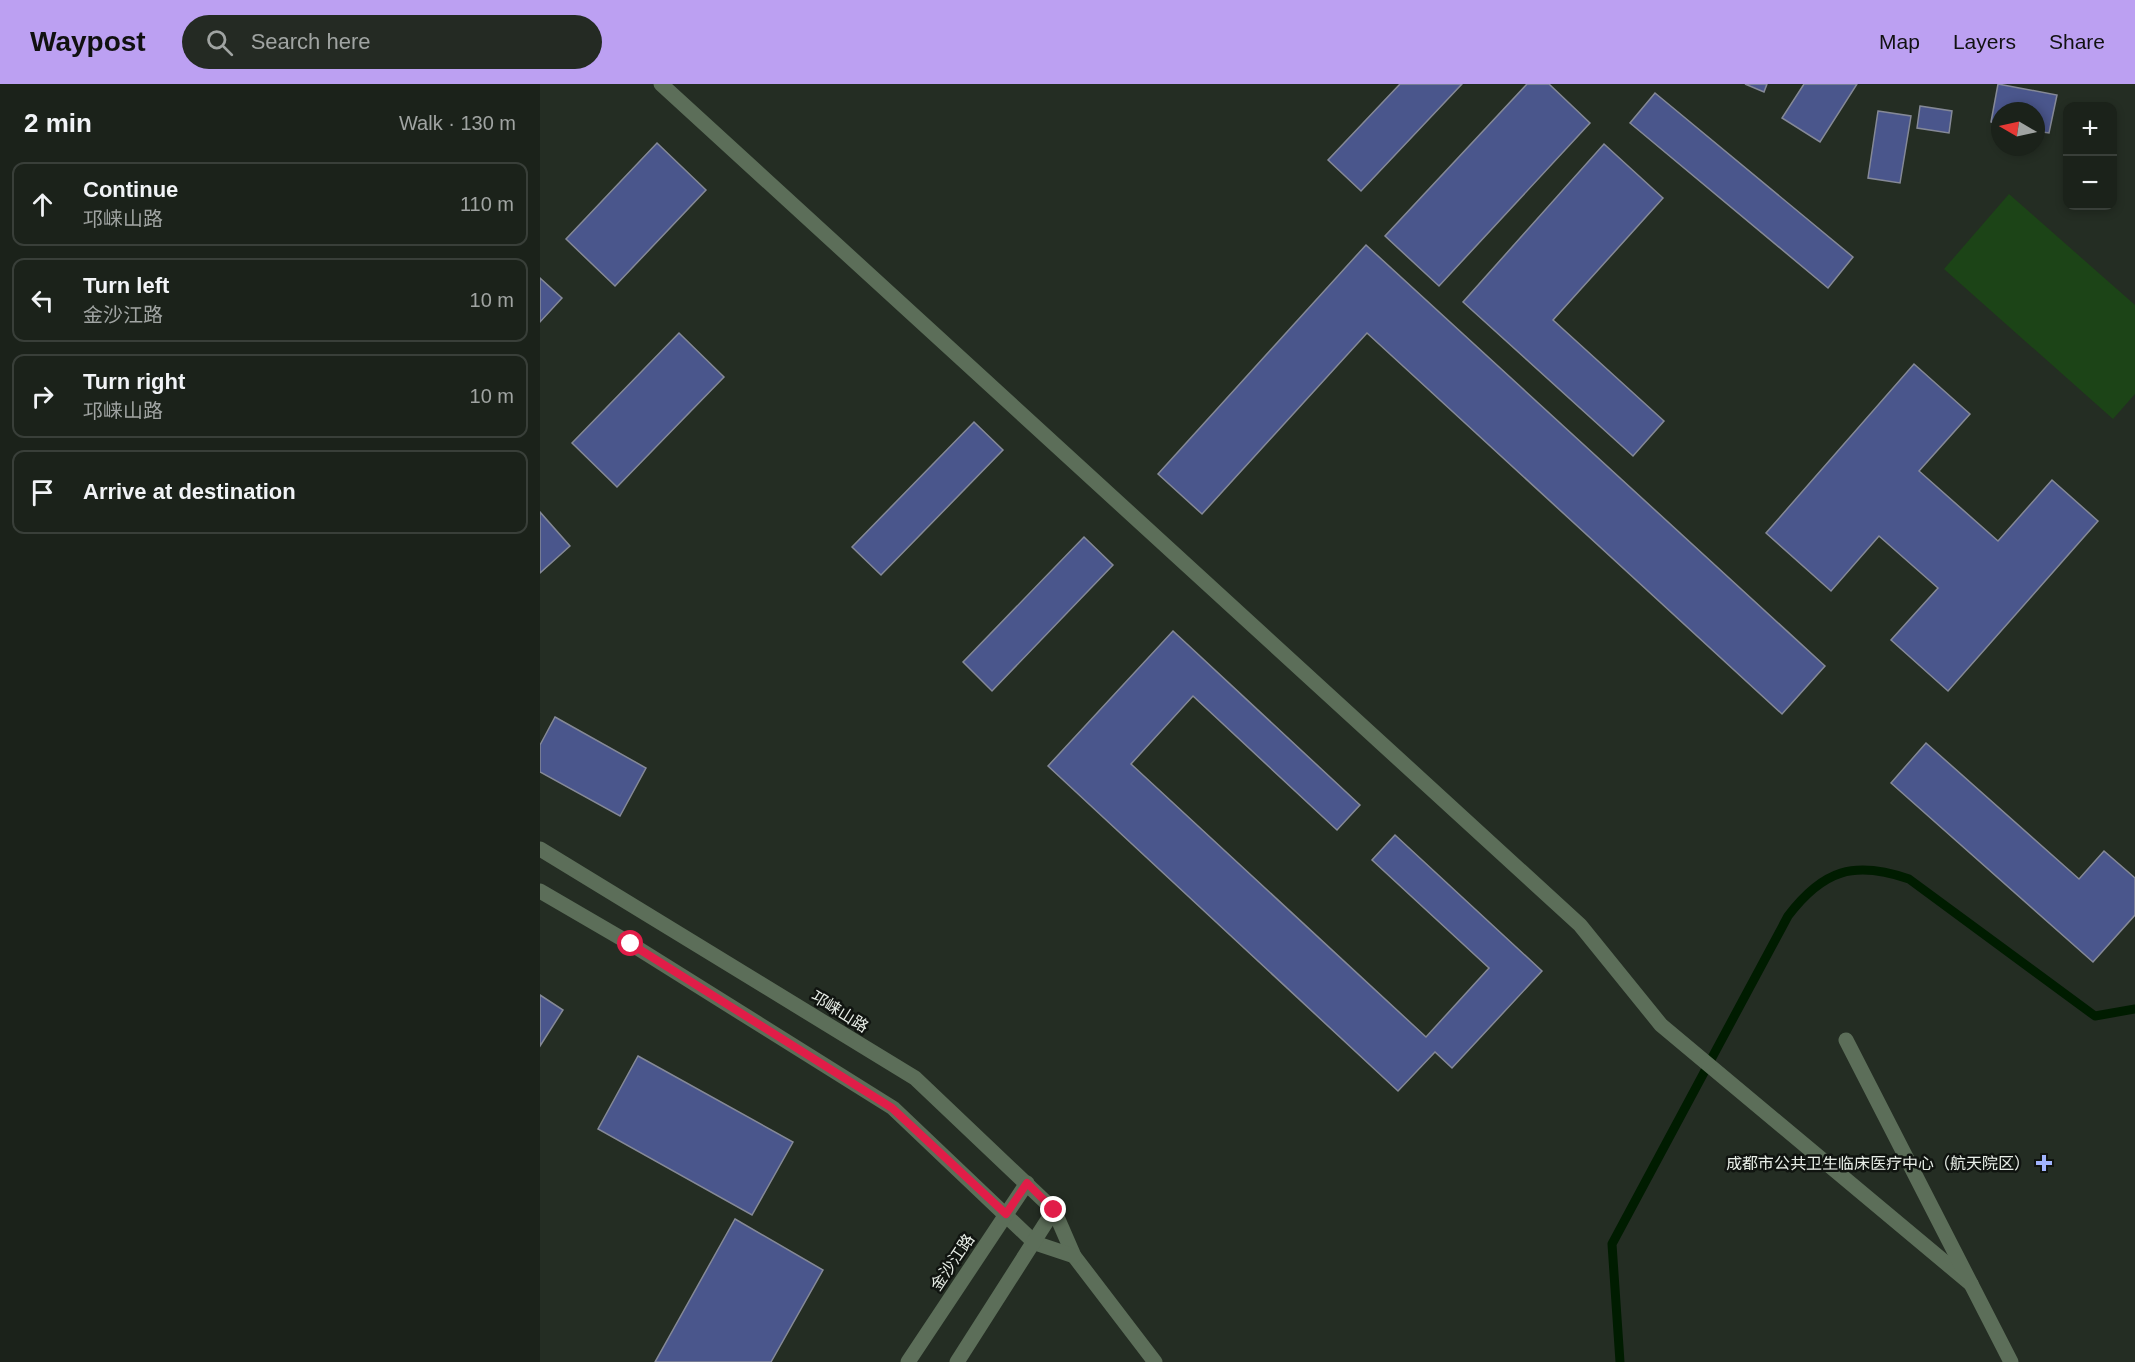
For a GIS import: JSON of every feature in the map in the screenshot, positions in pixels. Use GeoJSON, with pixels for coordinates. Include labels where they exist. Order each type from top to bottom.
{"type":"FeatureCollection","features":[{"type":"Feature","properties":{"kind":"street"},"geometry":{"type":"LineString","coordinates":[[661,84],[1580,925],[1661,1025],[1971,1284]]}},
{"type":"Feature","properties":{"kind":"street","name":"邛崃山路"},"geometry":{"type":"LineString","coordinates":[[540,849],[915,1078],[1054,1210],[1074,1256],[1155,1362]]}},
{"type":"Feature","properties":{"kind":"street"},"geometry":{"type":"LineString","coordinates":[[540,891],[631,944],[892,1108],[1035,1243],[1074,1256]]}},
{"type":"Feature","properties":{"kind":"street"},"geometry":{"type":"LineString","coordinates":[[1846,1040],[2011,1362]]}},
{"type":"Feature","properties":{"kind":"street","name":"金沙江路"},"geometry":{"type":"LineString","coordinates":[[908,1362],[1027,1183]]}},
{"type":"Feature","properties":{"kind":"street"},"geometry":{"type":"LineString","coordinates":[[957,1362],[1054,1210]]}},
{"type":"Feature","properties":{"kind":"green space"},"geometry":{"type":"Polygon","coordinates":[[[2009,194],[2135,305],[2135,394],[2113,419],[1944,269],[2009,194]]]}},
{"type":"Feature","properties":{"kind":"building"},"geometry":{"type":"Polygon","coordinates":[[[1400,84],[1462,84],[1361,191],[1328,160],[1400,84]]]}},
{"type":"Feature","properties":{"kind":"building"},"geometry":{"type":"Polygon","coordinates":[[[1527,84],[1549,84],[1590,123],[1439,286],[1385,236],[1527,84]]]}},
{"type":"Feature","properties":{"kind":"building"},"geometry":{"type":"Polygon","coordinates":[[[1745,84],[1767,84],[1764,92],[1745,84]]]}},
{"type":"Feature","properties":{"kind":"building"},"geometry":{"type":"Polygon","coordinates":[[[1804,84],[1857,84],[1820,142],[1782,118],[1804,84]]]}},
{"type":"Feature","properties":{"kind":"building"},"geometry":{"type":"Polygon","coordinates":[[[1998,84],[2057,95],[2049,133],[2045,132],[2045,102],[1995,102],[1998,84]]]}},
{"type":"Feature","properties":{"kind":"building"},"geometry":{"type":"Polygon","coordinates":[[[1655,93],[1853,257],[1828,288],[1630,123],[1655,93]]]}},
{"type":"Feature","properties":{"kind":"building"},"geometry":{"type":"Polygon","coordinates":[[[1920,106],[1952,111],[1949,133],[1917,128],[1920,106]]]}},
{"type":"Feature","properties":{"kind":"building"},"geometry":{"type":"Polygon","coordinates":[[[1878,111],[1911,116],[1900,183],[1868,178],[1878,111]]]}},
{"type":"Feature","properties":{"kind":"building"},"geometry":{"type":"Polygon","coordinates":[[[657,143],[706,190],[615,286],[566,239],[657,143]]]}},
{"type":"Feature","properties":{"kind":"building"},"geometry":{"type":"Polygon","coordinates":[[[1604,144],[1663,198],[1553,320],[1664,421],[1633,456],[1463,302],[1604,144]]]}},
{"type":"Feature","properties":{"kind":"building"},"geometry":{"type":"Polygon","coordinates":[[[1366,245],[1825,666],[1782,714],[1367,333],[1202,514],[1158,474],[1366,245]]]}},
{"type":"Feature","properties":{"kind":"building"},"geometry":{"type":"Polygon","coordinates":[[[540,278],[562,298],[540,322],[540,278]]]}},
{"type":"Feature","properties":{"kind":"building"},"geometry":{"type":"Polygon","coordinates":[[[679,333],[724,377],[617,487],[572,443],[679,333]]]}},
{"type":"Feature","properties":{"kind":"building"},"geometry":{"type":"Polygon","coordinates":[[[1914,364],[1970,414],[1919,471],[1998,541],[2052,480],[2098,521],[1948,691],[1891,640],[1938,588],[1879,536],[1831,591],[1766,533],[1914,364]]]}},
{"type":"Feature","properties":{"kind":"building"},"geometry":{"type":"Polygon","coordinates":[[[974,422],[1003,450],[881,575],[852,547],[974,422]]]}},
{"type":"Feature","properties":{"kind":"building"},"geometry":{"type":"Polygon","coordinates":[[[540,512],[570,546],[540,573],[540,512]]]}},
{"type":"Feature","properties":{"kind":"building"},"geometry":{"type":"Polygon","coordinates":[[[1084,537],[1113,565],[992,691],[963,662],[1084,537]]]}},
{"type":"Feature","properties":{"kind":"building"},"geometry":{"type":"Polygon","coordinates":[[[1173,631],[1360,805],[1337,830],[1193,696],[1131,764],[1426,1037],[1489,968],[1372,860],[1395,835],[1542,971],[1452,1068],[1435,1052],[1398,1091],[1048,766],[1173,631]]]}},
{"type":"Feature","properties":{"kind":"building"},"geometry":{"type":"Polygon","coordinates":[[[555,717],[646,768],[620,816],[540,772],[540,745],[555,717]]]}},
{"type":"Feature","properties":{"kind":"building"},"geometry":{"type":"Polygon","coordinates":[[[1926,743],[2079,879],[2104,851],[2135,878],[2135,915],[2093,962],[1891,783],[1926,743]]]}},
{"type":"Feature","properties":{"kind":"building"},"geometry":{"type":"Polygon","coordinates":[[[540,995],[563,1010],[540,1046],[540,995]]]}},
{"type":"Feature","properties":{"kind":"building"},"geometry":{"type":"Polygon","coordinates":[[[638,1056],[793,1142],[752,1215],[598,1129],[638,1056]]]}},
{"type":"Feature","properties":{"kind":"building"},"geometry":{"type":"Polygon","coordinates":[[[735,1219],[823,1270],[771,1362],[655,1362],[735,1219]]]}},
{"type":"Feature","properties":{"kind":"waterway"},"geometry":{"type":"LineString","coordinates":[[1620,1362],[1612,1244],[1788,916],[1801,900],[1827,879],[1856,870],[1872,870],[1909,879],[2095,1016],[2135,1009]]}},
{"type":"Feature","properties":{"kind":"place","name":"成都市公共卫生临床医疗中心（航天院区）"},"geometry":{"type":"Point","coordinates":[2044,1163]}},
{"type":"Feature","properties":{"kind":"route"},"geometry":{"type":"LineString","coordinates":[[631,944],[892,1108],[1006,1214],[1027,1183],[1054,1210]]}}]}
